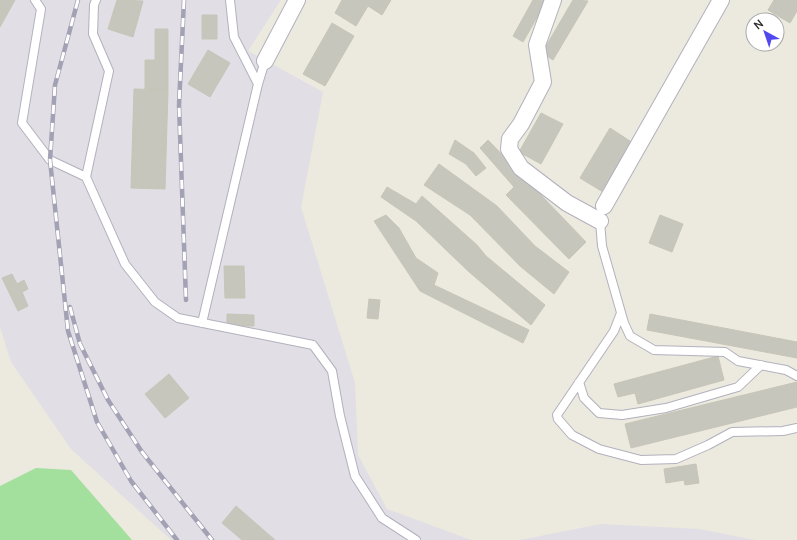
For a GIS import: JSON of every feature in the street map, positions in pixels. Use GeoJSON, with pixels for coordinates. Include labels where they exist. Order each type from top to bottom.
{"type":"FeatureCollection","features":[{"type":"Feature","properties":{"kind":"street"},"geometry":{"type":"LineString","coordinates":[[265,61],[297,0]]}},
{"type":"Feature","properties":{"kind":"street"},"geometry":{"type":"LineString","coordinates":[[553,0],[537,45],[543,82],[521,124],[510,139],[509,149],[521,168],[567,203],[600,221]]}},
{"type":"Feature","properties":{"kind":"street"},"geometry":{"type":"LineString","coordinates":[[604,206],[721,0]]}},
{"type":"Feature","properties":{"kind":"lane"},"geometry":{"type":"LineString","coordinates":[[35,0],[41,9],[22,123],[50,160],[86,177]]}},
{"type":"Feature","properties":{"kind":"lane"},"geometry":{"type":"LineString","coordinates":[[96,0],[94,6],[93,34],[108,71],[86,177],[125,264],[155,302],[178,318],[313,346],[332,371],[340,416],[355,476],[382,518],[416,540]]}},
{"type":"Feature","properties":{"kind":"lane"},"geometry":{"type":"LineString","coordinates":[[230,0],[234,37],[258,84]]}},
{"type":"Feature","properties":{"kind":"lane"},"geometry":{"type":"LineString","coordinates":[[202,323],[258,84],[265,61]]}},
{"type":"Feature","properties":{"kind":"lane"},"geometry":{"type":"LineString","coordinates":[[604,206],[600,221],[602,246],[624,323],[630,336],[654,350],[726,352],[738,361],[786,370],[797,376]]}},
{"type":"Feature","properties":{"kind":"lane"},"geometry":{"type":"LineString","coordinates":[[621,313],[614,331],[557,415],[558,419],[572,435],[599,449],[642,460],[676,459],[708,446],[732,432],[783,431],[797,428]]}},
{"type":"Feature","properties":{"kind":"lane"},"geometry":{"type":"LineString","coordinates":[[579,382],[584,398],[599,412],[622,416],[666,408],[738,387],[761,365]]}},
{"type":"Feature","properties":{"kind":"shaded area"},"geometry":{"type":"Polygon","coordinates":[[[15,0],[281,0],[248,51],[323,92],[301,207],[355,383],[358,455],[387,509],[471,540],[171,540],[71,449],[11,362],[0,327],[0,27],[15,0]]]}},
{"type":"Feature","properties":{"kind":"shaded area"},"geometry":{"type":"Polygon","coordinates":[[[601,524],[699,529],[755,540],[520,540],[601,524]]]}},
{"type":"Feature","properties":{"kind":"green space"},"geometry":{"type":"Polygon","coordinates":[[[36,468],[71,470],[132,540],[0,540],[0,486],[36,468]]]}},
{"type":"Feature","properties":{"kind":"building"},"geometry":{"type":"Polygon","coordinates":[[[0,0],[15,0],[0,27],[0,0]]]}},
{"type":"Feature","properties":{"kind":"building"},"geometry":{"type":"Polygon","coordinates":[[[117,0],[143,1],[133,37],[108,29],[117,0]]]}},
{"type":"Feature","properties":{"kind":"building"},"geometry":{"type":"Polygon","coordinates":[[[342,0],[391,0],[382,15],[368,6],[356,26],[335,13],[342,0]]]}},
{"type":"Feature","properties":{"kind":"building"},"geometry":{"type":"Polygon","coordinates":[[[533,0],[547,0],[523,42],[513,36],[533,0]]]}},
{"type":"Feature","properties":{"kind":"building"},"geometry":{"type":"Polygon","coordinates":[[[573,0],[588,1],[553,60],[542,53],[573,0]]]}},
{"type":"Feature","properties":{"kind":"building"},"geometry":{"type":"Polygon","coordinates":[[[774,0],[797,0],[797,11],[790,23],[785,20],[785,12],[771,12],[768,10],[774,0]]]}},
{"type":"Feature","properties":{"kind":"building"},"geometry":{"type":"Polygon","coordinates":[[[202,15],[217,15],[217,39],[202,39],[202,15]]]}},
{"type":"Feature","properties":{"kind":"building"},"geometry":{"type":"Polygon","coordinates":[[[332,23],[354,36],[325,86],[303,74],[332,23]]]}},
{"type":"Feature","properties":{"kind":"building"},"geometry":{"type":"Polygon","coordinates":[[[155,29],[168,29],[168,90],[145,90],[145,60],[155,60],[155,29]]]}},
{"type":"Feature","properties":{"kind":"building"},"geometry":{"type":"Polygon","coordinates":[[[208,50],[230,63],[210,97],[188,84],[208,50]]]}},
{"type":"Feature","properties":{"kind":"building"},"geometry":{"type":"Polygon","coordinates":[[[134,89],[168,90],[165,189],[131,188],[134,89]]]}},
{"type":"Feature","properties":{"kind":"building"},"geometry":{"type":"Polygon","coordinates":[[[541,113],[563,124],[541,164],[519,152],[541,113]]]}},
{"type":"Feature","properties":{"kind":"building"},"geometry":{"type":"Polygon","coordinates":[[[610,128],[633,143],[603,192],[580,178],[610,128]]]}},
{"type":"Feature","properties":{"kind":"building"},"geometry":{"type":"Polygon","coordinates":[[[455,140],[474,153],[486,168],[476,176],[466,164],[449,154],[455,140]]]}},
{"type":"Feature","properties":{"kind":"building"},"geometry":{"type":"Polygon","coordinates":[[[488,140],[586,242],[569,259],[506,195],[514,187],[480,148],[488,140]]]}},
{"type":"Feature","properties":{"kind":"building"},"geometry":{"type":"Polygon","coordinates":[[[439,164],[497,206],[535,246],[569,272],[554,294],[520,266],[470,215],[424,185],[439,164]]]}},
{"type":"Feature","properties":{"kind":"building"},"geometry":{"type":"Polygon","coordinates":[[[387,187],[416,204],[422,196],[477,245],[486,256],[545,305],[531,325],[468,271],[416,221],[381,197],[387,187]]]}},
{"type":"Feature","properties":{"kind":"building"},"geometry":{"type":"Polygon","coordinates":[[[386,215],[399,228],[416,258],[438,273],[434,285],[529,330],[523,343],[420,291],[374,221],[386,215]]]}},
{"type":"Feature","properties":{"kind":"building"},"geometry":{"type":"Polygon","coordinates":[[[660,215],[683,224],[672,252],[649,243],[660,215]]]}},
{"type":"Feature","properties":{"kind":"building"},"geometry":{"type":"Polygon","coordinates":[[[224,266],[244,266],[245,298],[225,298],[224,266]]]}},
{"type":"Feature","properties":{"kind":"building"},"geometry":{"type":"Polygon","coordinates":[[[12,274],[17,284],[24,280],[28,289],[22,292],[28,306],[18,311],[2,278],[12,274]]]}},
{"type":"Feature","properties":{"kind":"building"},"geometry":{"type":"Polygon","coordinates":[[[369,299],[380,300],[378,319],[367,318],[369,299]]]}},
{"type":"Feature","properties":{"kind":"building"},"geometry":{"type":"Polygon","coordinates":[[[227,314],[254,315],[254,326],[227,326],[227,314]]]}},
{"type":"Feature","properties":{"kind":"building"},"geometry":{"type":"Polygon","coordinates":[[[650,314],[797,342],[797,358],[647,330],[650,314]]]}},
{"type":"Feature","properties":{"kind":"building"},"geometry":{"type":"Polygon","coordinates":[[[718,356],[724,380],[638,404],[635,393],[618,397],[614,384],[718,356]]]}},
{"type":"Feature","properties":{"kind":"building"},"geometry":{"type":"Polygon","coordinates":[[[169,374],[189,398],[165,418],[145,394],[169,374]]]}},
{"type":"Feature","properties":{"kind":"building"},"geometry":{"type":"Polygon","coordinates":[[[797,382],[797,407],[631,448],[625,424],[797,382]]]}},
{"type":"Feature","properties":{"kind":"building"},"geometry":{"type":"Polygon","coordinates":[[[696,464],[699,483],[685,485],[684,480],[666,483],[664,469],[696,464]]]}},
{"type":"Feature","properties":{"kind":"building"},"geometry":{"type":"Polygon","coordinates":[[[236,506],[275,540],[242,540],[222,523],[236,506]]]}},
{"type":"Feature","properties":{"kind":"railway"},"geometry":{"type":"LineString","coordinates":[[78,0],[55,85],[50,160],[68,331],[97,422],[131,481],[177,540]]}},
{"type":"Feature","properties":{"kind":"railway"},"geometry":{"type":"LineString","coordinates":[[184,0],[179,105],[186,300]]}},
{"type":"Feature","properties":{"kind":"railway"},"geometry":{"type":"LineString","coordinates":[[70,307],[80,344],[108,400],[142,452],[212,540]]}}]}
